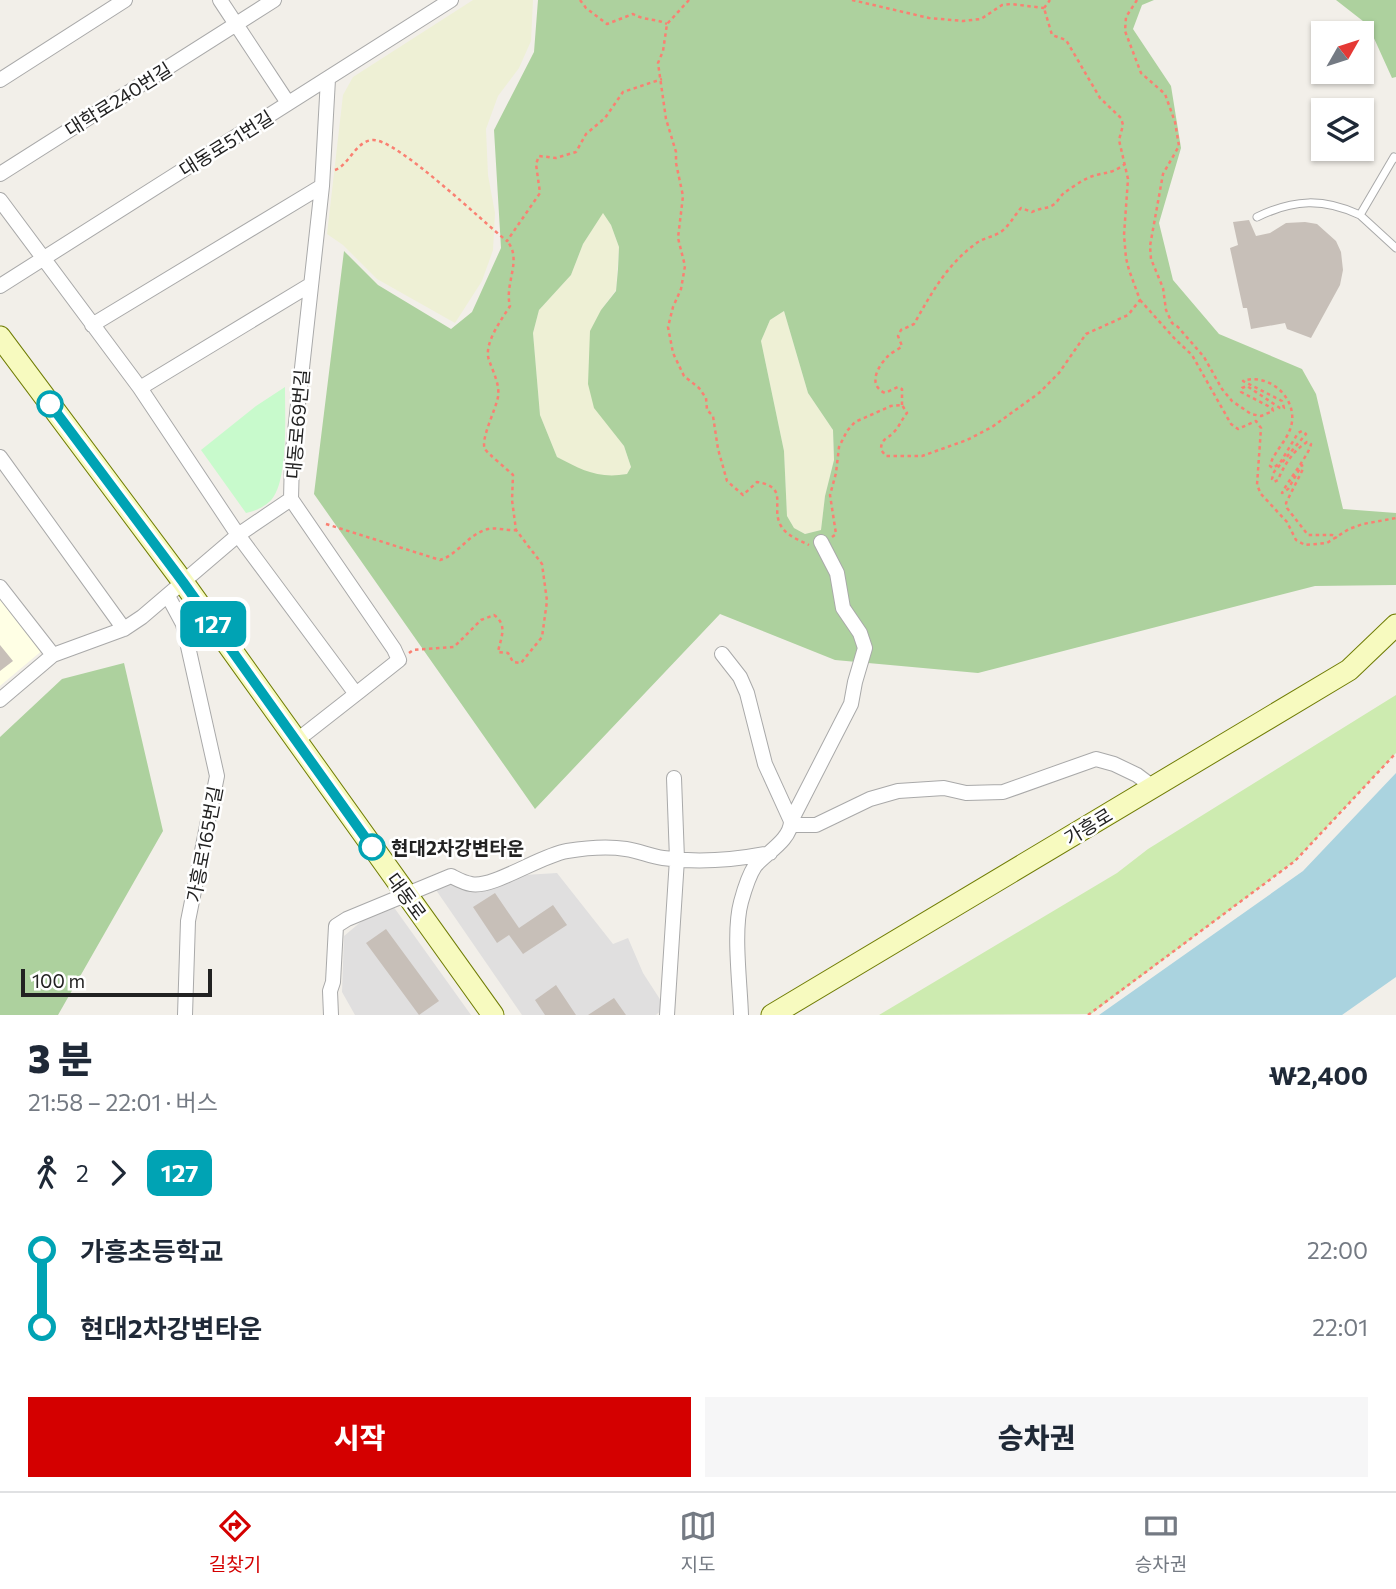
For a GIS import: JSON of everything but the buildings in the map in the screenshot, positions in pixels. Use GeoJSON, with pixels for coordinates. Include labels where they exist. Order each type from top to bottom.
{"type":"FeatureCollection","features":[{"type":"Feature","properties":{"kind":"main road","name":"대동로"},"geometry":{"type":"LineString","coordinates":[[0,337],[175,589],[296,741],[493,1015]]}},
{"type":"Feature","properties":{"kind":"main road","name":"가흥로"},"geometry":{"type":"LineString","coordinates":[[772,1015],[1349,670],[1396,625]]}},
{"type":"Feature","properties":{"kind":"street"},"geometry":{"type":"LineString","coordinates":[[0,80],[125,0]]}},
{"type":"Feature","properties":{"kind":"street"},"geometry":{"type":"LineString","coordinates":[[220,0],[288,103]]}},
{"type":"Feature","properties":{"kind":"street","name":"대학로240번길"},"geometry":{"type":"LineString","coordinates":[[0,174],[274,0]]}},
{"type":"Feature","properties":{"kind":"street","name":"대동로51번길"},"geometry":{"type":"LineString","coordinates":[[0,286],[452,0]]}},
{"type":"Feature","properties":{"kind":"street","name":"대동로69번길"},"geometry":{"type":"LineString","coordinates":[[53,655],[124,629],[238,535],[291,499],[292,459],[323,179],[328,79]]}},
{"type":"Feature","properties":{"kind":"street"},"geometry":{"type":"LineString","coordinates":[[92,325],[323,179]]}},
{"type":"Feature","properties":{"kind":"street"},"geometry":{"type":"LineString","coordinates":[[0,200],[140,388],[238,535],[356,694]]}},
{"type":"Feature","properties":{"kind":"street"},"geometry":{"type":"LineString","coordinates":[[140,388],[310,285]]}},
{"type":"Feature","properties":{"kind":"street"},"geometry":{"type":"LineString","coordinates":[[0,457],[124,629]]}},
{"type":"Feature","properties":{"kind":"street"},"geometry":{"type":"LineString","coordinates":[[291,499],[399,660],[296,741]]}},
{"type":"Feature","properties":{"kind":"street"},"geometry":{"type":"LineString","coordinates":[[741,1015],[737,930],[741,903],[754,867],[770,853],[791,823],[851,704],[865,648],[860,633],[843,608],[837,573],[821,542]]}},
{"type":"Feature","properties":{"kind":"street"},"geometry":{"type":"LineString","coordinates":[[0,587],[53,655],[0,700]]}},
{"type":"Feature","properties":{"kind":"street","name":"가흥로165번길"},"geometry":{"type":"LineString","coordinates":[[175,589],[217,776],[188,921],[185,1015]]}},
{"type":"Feature","properties":{"kind":"street"},"geometry":{"type":"LineString","coordinates":[[722,654],[740,677],[747,693],[765,764],[791,823]]}},
{"type":"Feature","properties":{"kind":"street"},"geometry":{"type":"LineString","coordinates":[[791,823],[816,825],[870,799],[898,791],[944,788],[966,793],[1003,792],[1096,759],[1137,775],[1153,787]]}},
{"type":"Feature","properties":{"kind":"street"},"geometry":{"type":"LineString","coordinates":[[667,1015],[677,859],[674,778]]}},
{"type":"Feature","properties":{"kind":"street"},"geometry":{"type":"LineString","coordinates":[[331,1015],[330,991],[333,982],[336,926],[451,876],[472,885],[485,884],[550,855],[566,851],[626,849],[662,858],[736,860],[770,853]]}},
{"type":"Feature","properties":{"kind":"lane"},"geometry":{"type":"LineString","coordinates":[[1360,215],[1394,157],[1396,158]]}},
{"type":"Feature","properties":{"kind":"lane"},"geometry":{"type":"LineString","coordinates":[[1256,217],[1276,208],[1304,201],[1342,207],[1360,215],[1396,248]]}},
{"type":"Feature","properties":{"kind":"path"},"geometry":{"type":"LineString","coordinates":[[580,0],[607,24],[633,14],[646,20],[658,19],[667,24]]}},
{"type":"Feature","properties":{"kind":"path"},"geometry":{"type":"LineString","coordinates":[[689,0],[667,24],[663,51],[658,63],[666,119],[676,152],[683,196],[678,238],[685,266],[681,289],[668,327],[673,354],[684,376],[699,388],[706,398],[707,410],[713,416],[727,481],[743,495],[757,482],[768,484],[778,499],[780,525],[793,537],[811,545],[821,542],[836,534],[830,495],[839,447],[847,431],[855,422],[891,406],[902,405]]}},
{"type":"Feature","properties":{"kind":"path"},"geometry":{"type":"LineString","coordinates":[[852,0],[929,18],[963,21],[981,19],[1002,5],[1044,8]]}},
{"type":"Feature","properties":{"kind":"path"},"geometry":{"type":"LineString","coordinates":[[1044,8],[1050,0]]}},
{"type":"Feature","properties":{"kind":"path"},"geometry":{"type":"LineString","coordinates":[[1137,0],[1126,17],[1125,31],[1141,73],[1165,94],[1175,122],[1179,146],[1163,174],[1150,246],[1151,259],[1163,288],[1166,310],[1172,323],[1205,358],[1222,389],[1251,414],[1261,416],[1273,411],[1241,392],[1242,388],[1247,386],[1284,408],[1282,401],[1243,381],[1267,380],[1282,390],[1293,414],[1291,425],[1270,466],[1273,468],[1280,463],[1298,433],[1302,431],[1306,434],[1274,472],[1272,479],[1274,482],[1278,480],[1290,457],[1307,442],[1311,444],[1310,452],[1290,477],[1282,493],[1288,489],[1302,466],[1286,503],[1287,508],[1308,535],[1332,535],[1337,538]]}},
{"type":"Feature","properties":{"kind":"path"},"geometry":{"type":"LineString","coordinates":[[1044,8],[1052,35],[1066,40],[1100,98],[1121,118],[1123,125],[1119,140],[1128,179],[1124,234],[1129,270],[1140,300],[1192,355],[1231,424],[1238,429],[1256,421],[1261,428],[1256,485],[1261,494],[1287,522],[1296,540],[1305,545],[1328,543],[1349,529],[1396,518]]}},
{"type":"Feature","properties":{"kind":"path"},"geometry":{"type":"LineString","coordinates":[[507,241],[540,193],[536,164],[539,156],[556,158],[576,152],[586,134],[605,118],[623,92],[662,79]]}},
{"type":"Feature","properties":{"kind":"path"},"geometry":{"type":"LineString","coordinates":[[323,179],[338,170],[368,140],[376,140],[431,175],[512,247],[514,261],[509,286],[510,306],[488,349],[488,359],[494,369],[499,393],[484,440],[485,450],[513,475],[512,500],[516,530],[542,564],[547,601],[542,637],[521,663],[513,662],[508,653],[498,652],[504,627],[502,621],[494,615],[481,620],[454,647],[412,650],[399,660]]}},
{"type":"Feature","properties":{"kind":"path"},"geometry":{"type":"LineString","coordinates":[[1125,164],[1111,173],[1084,179],[1062,194],[1050,207],[1032,212],[1021,208],[1006,228],[971,246],[938,281],[936,290],[925,301],[914,324],[901,330],[898,337],[902,346],[889,355],[875,373],[875,382],[880,391],[885,393],[898,387],[902,389],[902,405],[907,413],[894,432],[884,438],[881,450],[886,456],[922,456],[967,440],[992,426],[1039,393],[1059,373],[1086,334],[1128,315],[1140,300]]}},
{"type":"Feature","properties":{"kind":"path"},"geometry":{"type":"LineString","coordinates":[[324,523],[440,560],[453,556],[468,540],[488,529],[516,530]]}},
{"type":"Feature","properties":{"kind":"path"},"geometry":{"type":"LineString","coordinates":[[1088,1015],[1295,861],[1396,753]]}},
{"type":"Feature","properties":{"kind":"shaded area"},"geometry":{"type":"Polygon","coordinates":[[[473,0],[533,0],[531,41],[519,68],[498,96],[486,129],[488,175],[495,213],[493,250],[482,281],[455,323],[377,279],[343,245],[327,234],[343,95],[353,77],[473,0]]]}},
{"type":"Feature","properties":{"kind":"shaded area"},"geometry":{"type":"Polygon","coordinates":[[[603,212],[619,247],[616,290],[601,310],[595,408],[624,446],[631,467],[627,474],[609,477],[584,472],[557,457],[540,415],[533,333],[539,310],[571,275],[583,244],[603,212]]]}},
{"type":"Feature","properties":{"kind":"shaded area"},"geometry":{"type":"Polygon","coordinates":[[[784,311],[808,393],[833,430],[834,460],[825,496],[821,530],[805,534],[794,528],[787,516],[784,451],[761,341],[770,320],[784,311]]]}},
{"type":"Feature","properties":{"kind":"shaded area"},"geometry":{"type":"Polygon","coordinates":[[[0,596],[44,649],[0,686],[0,596]]]}},
{"type":"Feature","properties":{"kind":"shaded area"},"geometry":{"type":"Polygon","coordinates":[[[557,873],[613,944],[628,938],[643,973],[665,1007],[656,1015],[522,1015],[436,890],[458,879],[557,873]]]}},
{"type":"Feature","properties":{"kind":"shaded area"},"geometry":{"type":"Polygon","coordinates":[[[388,899],[471,1015],[355,1015],[342,992],[344,936],[388,899]]]}},
{"type":"Feature","properties":{"kind":"green space"},"geometry":{"type":"Polygon","coordinates":[[[538,0],[1154,0],[1142,5],[1133,29],[1171,86],[1181,148],[1159,223],[1173,280],[1219,334],[1302,369],[1316,394],[1343,509],[1396,513],[1396,585],[1315,586],[978,673],[835,660],[720,614],[535,809],[314,494],[344,251],[378,285],[451,329],[472,312],[501,248],[494,130],[534,52],[538,0]],[[603,213],[583,244],[571,275],[539,310],[533,333],[540,415],[557,457],[590,472],[617,475],[627,474],[631,467],[624,446],[594,408],[588,384],[590,331],[601,310],[616,291],[618,269],[619,247],[611,225],[603,213]],[[784,311],[770,320],[761,341],[784,451],[787,516],[794,528],[805,534],[821,530],[825,496],[834,460],[833,430],[808,393],[784,311]]]}},
{"type":"Feature","properties":{"kind":"green space"},"geometry":{"type":"Polygon","coordinates":[[[1336,0],[1396,0],[1396,77],[1392,78],[1374,38],[1374,21],[1363,21],[1336,0]]]}},
{"type":"Feature","properties":{"kind":"green space"},"geometry":{"type":"Polygon","coordinates":[[[285,387],[282,474],[269,502],[246,513],[201,450],[256,406],[285,387]]]}},
{"type":"Feature","properties":{"kind":"green space"},"geometry":{"type":"Polygon","coordinates":[[[124,663],[163,831],[58,1015],[0,1015],[0,737],[62,679],[124,663]]]}},
{"type":"Feature","properties":{"kind":"green space"},"geometry":{"type":"Polygon","coordinates":[[[1396,695],[1396,753],[1295,861],[1091,1014],[879,1015],[1117,873],[1148,849],[1396,695]]]}},
{"type":"Feature","properties":{"kind":"water"},"geometry":{"type":"Polygon","coordinates":[[[1396,773],[1396,977],[1342,1015],[1099,1015],[1303,871],[1396,773]]]}},
{"type":"Feature","properties":{"kind":"bus line","name":"127"},"geometry":{"type":"LineString","coordinates":[[50,404],[183,582],[372,847]]}},
{"type":"Feature","properties":{"kind":"place","name":"현대2차강변타운"},"geometry":{"type":"Point","coordinates":[372,847]}}]}
